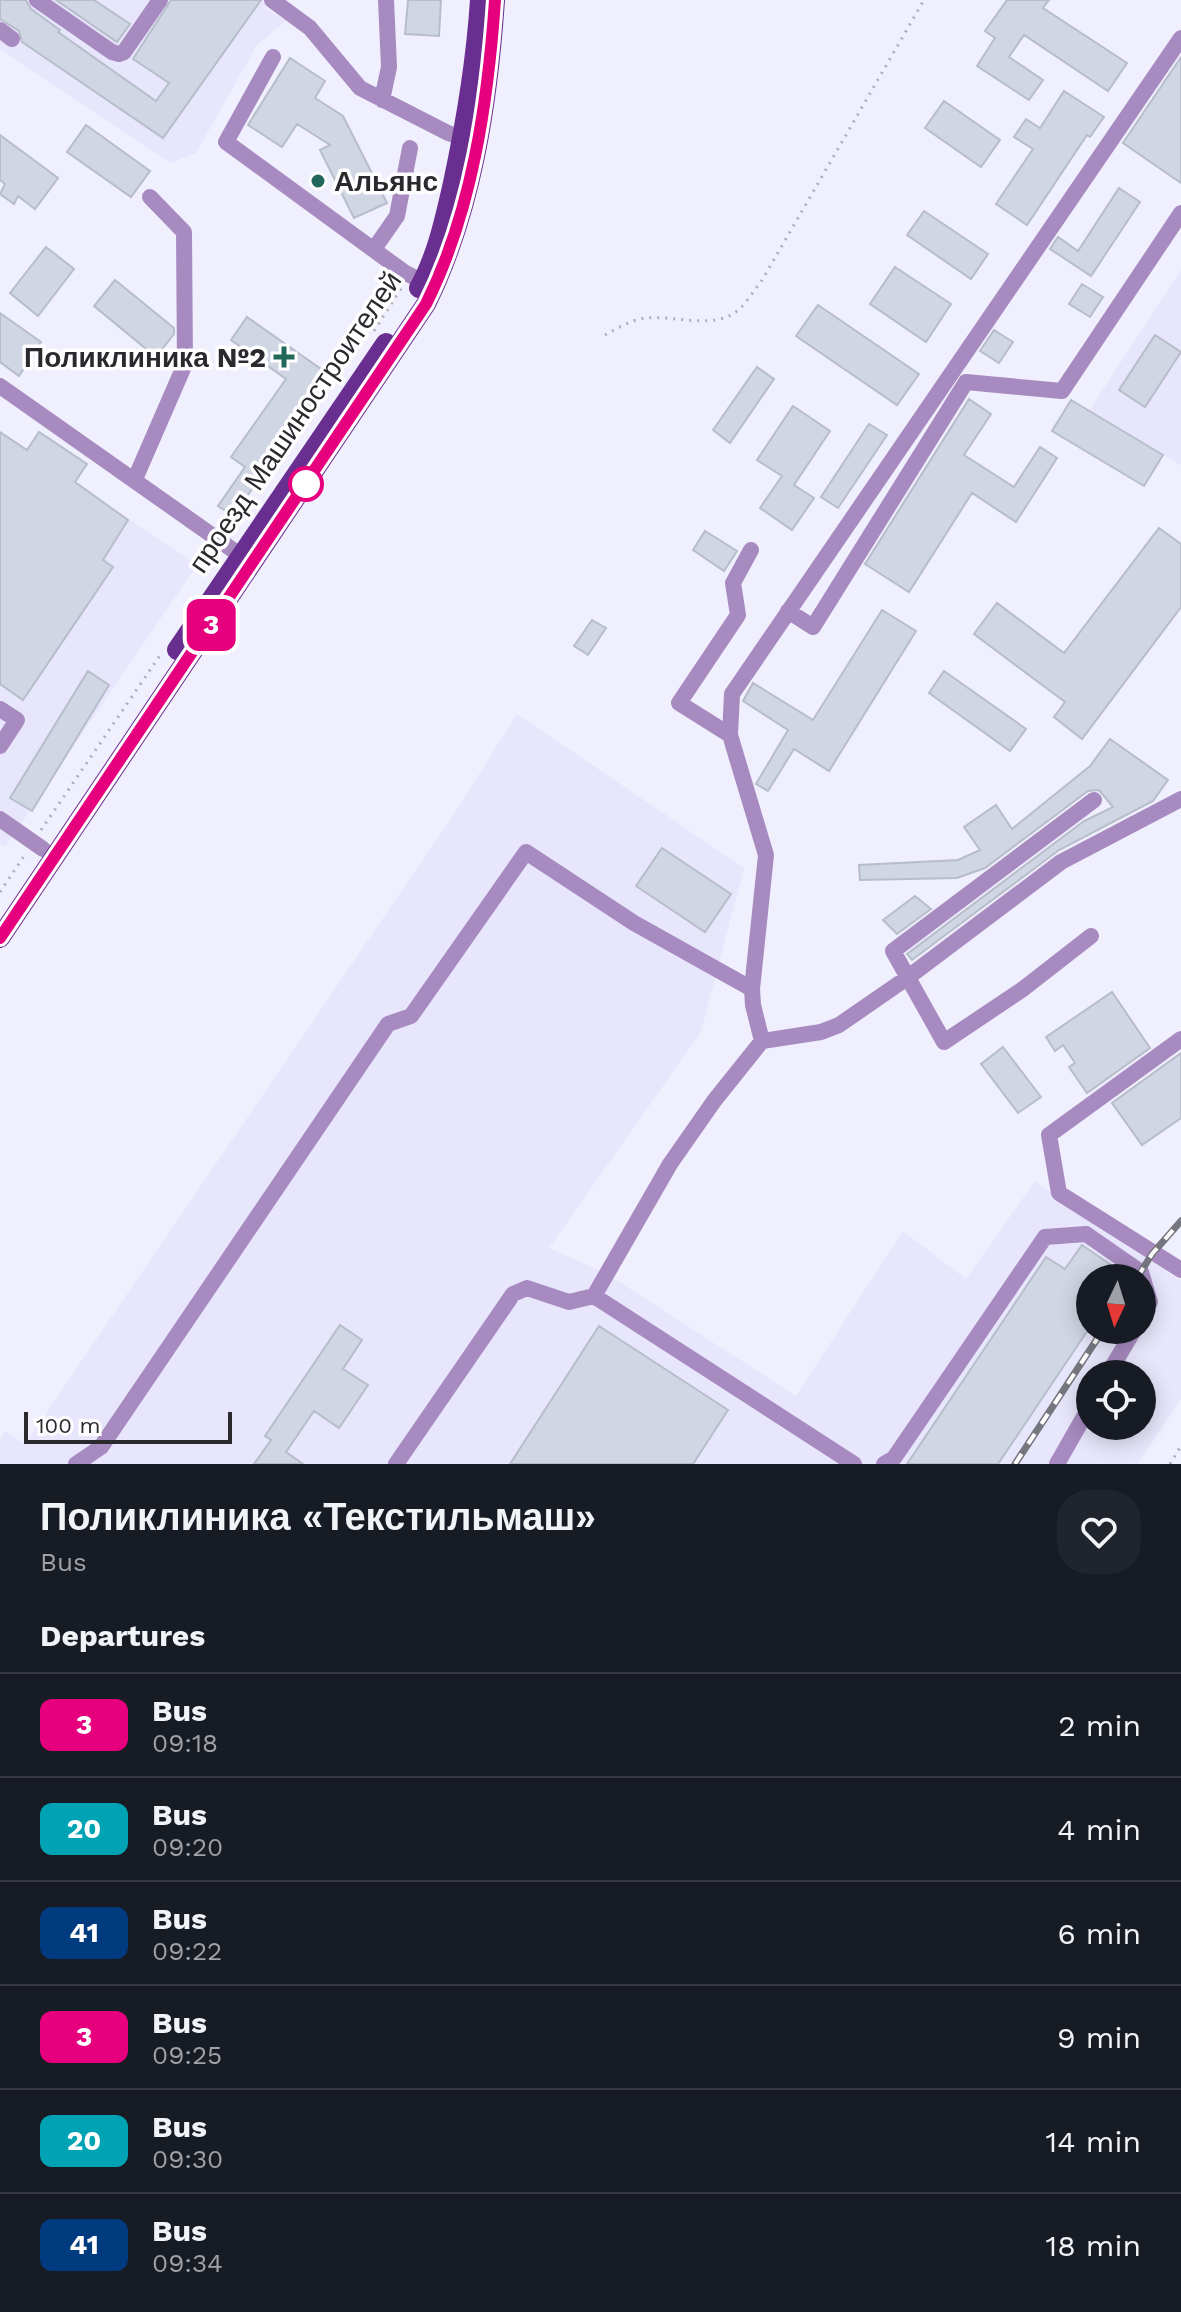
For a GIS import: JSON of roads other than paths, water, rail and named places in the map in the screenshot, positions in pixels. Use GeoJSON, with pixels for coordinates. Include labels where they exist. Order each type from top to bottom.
{"type":"FeatureCollection","features":[{"type":"Feature","properties":{"kind":"main road","name":"проезд Машиностроителей"},"geometry":{"type":"LineString","coordinates":[[246,560],[389,339],[444,223],[463,138],[480,0]]}},
{"type":"Feature","properties":{"kind":"main road","name":"проезд Машиностроителей"},"geometry":{"type":"LineString","coordinates":[[0,913],[246,560],[401,346],[426,304],[444,267],[467,185],[483,111],[495,0]]}},
{"type":"Feature","properties":{"kind":"main road","name":"проезд Машиностроителей"},"geometry":{"type":"LineString","coordinates":[[0,938],[44,849]]}},
{"type":"Feature","properties":{"kind":"lane"},"geometry":{"type":"LineString","coordinates":[[37,0],[119,54],[124,52],[160,0]]}},
{"type":"Feature","properties":{"kind":"lane"},"geometry":{"type":"LineString","coordinates":[[272,0],[310,28],[360,88],[463,138]]}},
{"type":"Feature","properties":{"kind":"lane"},"geometry":{"type":"LineString","coordinates":[[382,100],[389,67],[386,0]]}},
{"type":"Feature","properties":{"kind":"lane"},"geometry":{"type":"LineString","coordinates":[[762,1041],[752,989],[766,855],[730,735],[732,694],[1181,38]]}},
{"type":"Feature","properties":{"kind":"lane"},"geometry":{"type":"LineString","coordinates":[[273,57],[226,142],[417,278]]}},
{"type":"Feature","properties":{"kind":"lane"},"geometry":{"type":"LineString","coordinates":[[374,249],[397,216],[410,148]]}},
{"type":"Feature","properties":{"kind":"lane"},"geometry":{"type":"LineString","coordinates":[[135,479],[185,364],[184,232],[150,197]]}},
{"type":"Feature","properties":{"kind":"lane"},"geometry":{"type":"LineString","coordinates":[[788,611],[813,627],[966,382],[1062,391],[1181,213]]}},
{"type":"Feature","properties":{"kind":"lane"},"geometry":{"type":"LineString","coordinates":[[0,386],[246,560]]}},
{"type":"Feature","properties":{"kind":"lane"},"geometry":{"type":"LineString","coordinates":[[730,735],[679,703],[738,615],[733,583],[751,550]]}},
{"type":"Feature","properties":{"kind":"lane"},"geometry":{"type":"LineString","coordinates":[[0,709],[17,720],[0,746]]}},
{"type":"Feature","properties":{"kind":"lane"},"geometry":{"type":"LineString","coordinates":[[594,1296],[670,1164],[714,1101],[762,1041],[821,1032],[839,1025],[1061,862],[1181,799]]}},
{"type":"Feature","properties":{"kind":"lane"},"geometry":{"type":"LineString","coordinates":[[1091,936],[1023,989],[944,1042],[893,951],[1094,800]]}},
{"type":"Feature","properties":{"kind":"lane"},"geometry":{"type":"LineString","coordinates":[[0,819],[44,849]]}},
{"type":"Feature","properties":{"kind":"lane"},"geometry":{"type":"LineString","coordinates":[[76,1464],[101,1447],[388,1024],[411,1016],[526,852],[634,923],[752,989]]}},
{"type":"Feature","properties":{"kind":"lane"},"geometry":{"type":"LineString","coordinates":[[1181,1039],[1049,1135],[1059,1193],[1181,1270]]}},
{"type":"Feature","properties":{"kind":"lane"},"geometry":{"type":"LineString","coordinates":[[884,1464],[894,1458],[1045,1237],[1086,1234],[1129,1264]]}},
{"type":"Feature","properties":{"kind":"lane"},"geometry":{"type":"LineString","coordinates":[[396,1464],[513,1294],[527,1288],[569,1302],[594,1296],[854,1464]]}},
{"type":"Feature","properties":{"kind":"lane"},"geometry":{"type":"LineString","coordinates":[[1057,1464],[1076,1431]]}},
{"type":"Feature","properties":{"kind":"railway"},"geometry":{"type":"LineString","coordinates":[[1146,1264],[1181,1221]]}},
{"type":"Feature","properties":{"kind":"railway"},"geometry":{"type":"LineString","coordinates":[[1015,1464],[1094,1344]]}},
{"type":"Feature","properties":{"kind":"place","name":"Альянс"},"geometry":{"type":"Point","coordinates":[318,181]}},
{"type":"Feature","properties":{"kind":"place","name":"Поликлиника №2"},"geometry":{"type":"Point","coordinates":[284,357]}}]}
